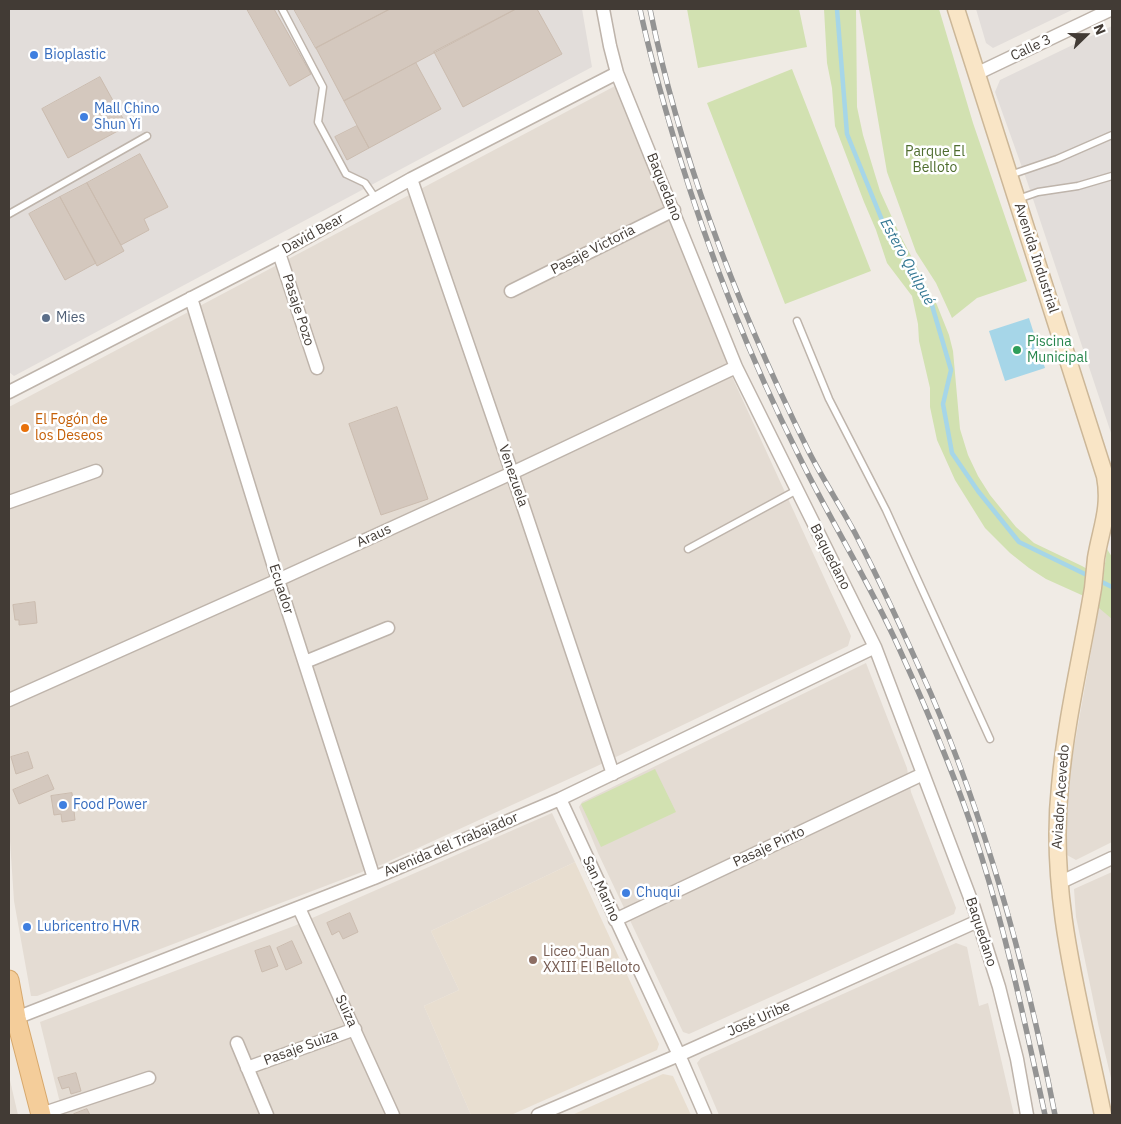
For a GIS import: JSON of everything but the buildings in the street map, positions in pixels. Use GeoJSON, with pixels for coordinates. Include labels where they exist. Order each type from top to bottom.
{"type":"FeatureCollection","features":[{"type":"Feature","properties":{"kind":"main road","name":"Avenida Industrial"},"geometry":{"type":"LineString","coordinates":[[956,9],[1106,476],[1108,508]]}},
{"type":"Feature","properties":{"kind":"main road","name":"Aviador Acevedo"},"geometry":{"type":"LineString","coordinates":[[1103,1115],[1068,948],[1059,883],[1056,840],[1064,743],[1093,587],[1096,556],[1108,508]]}},
{"type":"Feature","properties":{"kind":"main road"},"geometry":{"type":"LineString","coordinates":[[9,980],[16,1018],[41,1115]]}},
{"type":"Feature","properties":{"kind":"street","name":"Baquedano"},"geometry":{"type":"LineString","coordinates":[[603,9],[617,73],[736,367],[875,647],[924,774],[978,921],[999,987],[1028,1115]]}},
{"type":"Feature","properties":{"kind":"street","name":"Calle 3"},"geometry":{"type":"LineString","coordinates":[[976,74],[1112,9]]}},
{"type":"Feature","properties":{"kind":"street","name":"David Bear"},"geometry":{"type":"LineString","coordinates":[[9,392],[279,253],[376,199],[617,73]]}},
{"type":"Feature","properties":{"kind":"street","name":"Venezuela"},"geometry":{"type":"LineString","coordinates":[[412,180],[613,774]]}},
{"type":"Feature","properties":{"kind":"street","name":"Pasaje Victoria"},"geometry":{"type":"LineString","coordinates":[[512,291],[674,210]]}},
{"type":"Feature","properties":{"kind":"street","name":"Pasaje Pozo"},"geometry":{"type":"LineString","coordinates":[[279,253],[317,368]]}},
{"type":"Feature","properties":{"kind":"street","name":"Ecuador"},"geometry":{"type":"LineString","coordinates":[[191,298],[278,580],[374,878]]}},
{"type":"Feature","properties":{"kind":"street","name":"Araus"},"geometry":{"type":"LineString","coordinates":[[9,700],[512,473],[736,367]]}},
{"type":"Feature","properties":{"kind":"street"},"geometry":{"type":"LineString","coordinates":[[9,502],[96,471]]}},
{"type":"Feature","properties":{"kind":"street"},"geometry":{"type":"LineString","coordinates":[[305,662],[388,628]]}},
{"type":"Feature","properties":{"kind":"street","name":"Avenida del Trabajador"},"geometry":{"type":"LineString","coordinates":[[16,1018],[374,878],[560,799],[875,647]]}},
{"type":"Feature","properties":{"kind":"street","name":"Pasaje Pinto"},"geometry":{"type":"LineString","coordinates":[[615,920],[924,774]]}},
{"type":"Feature","properties":{"kind":"street","name":"San Marino"},"geometry":{"type":"LineString","coordinates":[[560,799],[705,1115]]}},
{"type":"Feature","properties":{"kind":"street"},"geometry":{"type":"LineString","coordinates":[[1059,883],[1112,858]]}},
{"type":"Feature","properties":{"kind":"street","name":"Suiza"},"geometry":{"type":"LineString","coordinates":[[299,908],[392,1115]]}},
{"type":"Feature","properties":{"kind":"street","name":"José Uribe"},"geometry":{"type":"LineString","coordinates":[[538,1115],[679,1055],[978,921]]}},
{"type":"Feature","properties":{"kind":"street","name":"Pasaje Suiza"},"geometry":{"type":"LineString","coordinates":[[247,1068],[354,1029]]}},
{"type":"Feature","properties":{"kind":"street"},"geometry":{"type":"LineString","coordinates":[[236,1043],[267,1115]]}},
{"type":"Feature","properties":{"kind":"street"},"geometry":{"type":"LineString","coordinates":[[41,1115],[149,1078]]}},
{"type":"Feature","properties":{"kind":"lane"},"geometry":{"type":"LineString","coordinates":[[282,9],[322,87],[318,122],[346,174],[364,183],[376,199]]}},
{"type":"Feature","properties":{"kind":"lane"},"geometry":{"type":"LineString","coordinates":[[9,214],[146,136]]}},
{"type":"Feature","properties":{"kind":"lane"},"geometry":{"type":"LineString","coordinates":[[1010,175],[1057,160],[1112,136]]}},
{"type":"Feature","properties":{"kind":"lane"},"geometry":{"type":"LineString","coordinates":[[1018,199],[1038,192],[1078,186],[1112,176]]}},
{"type":"Feature","properties":{"kind":"lane"},"geometry":{"type":"LineString","coordinates":[[797,321],[829,399],[886,510],[990,739]]}},
{"type":"Feature","properties":{"kind":"lane"},"geometry":{"type":"LineString","coordinates":[[688,549],[797,490]]}},
{"type":"Feature","properties":{"kind":"shaded area"},"geometry":{"type":"Polygon","coordinates":[[[9,9],[582,9],[592,67],[14,376],[9,372],[9,9]]]}},
{"type":"Feature","properties":{"kind":"shaded area"},"geometry":{"type":"Polygon","coordinates":[[[976,9],[1074,9],[993,48],[986,43],[976,9]]]}},
{"type":"Feature","properties":{"kind":"shaded area"},"geometry":{"type":"Polygon","coordinates":[[[1112,26],[1112,436],[1028,184],[995,92],[1000,80],[1112,26]]]}},
{"type":"Feature","properties":{"kind":"shaded area"},"geometry":{"type":"Polygon","coordinates":[[[615,86],[734,381],[851,636],[848,646],[595,767],[383,864],[37,996],[31,996],[14,901],[9,826],[9,407],[615,86]]]}},
{"type":"Feature","properties":{"kind":"shaded area"},"geometry":{"type":"Polygon","coordinates":[[[1099,607],[1112,610],[1112,842],[1076,860],[1065,854],[1069,776],[1099,607]]]}},
{"type":"Feature","properties":{"kind":"shaded area"},"geometry":{"type":"Polygon","coordinates":[[[866,663],[907,768],[911,792],[956,908],[954,914],[689,1034],[683,1032],[598,853],[579,807],[582,802],[866,663]]]}},
{"type":"Feature","properties":{"kind":"shaded area"},"geometry":{"type":"Polygon","coordinates":[[[552,813],[575,862],[431,931],[459,990],[424,1006],[471,1115],[63,1115],[40,1022],[294,926],[552,813]]]}},
{"type":"Feature","properties":{"kind":"shaded area","name":"Liceo Juan XXIII El Belloto"},"geometry":{"type":"Polygon","coordinates":[[[575,862],[659,1044],[657,1050],[511,1115],[471,1115],[424,1006],[459,990],[431,931],[575,862]]]}},
{"type":"Feature","properties":{"kind":"shaded area"},"geometry":{"type":"Polygon","coordinates":[[[1112,872],[1111,1078],[1076,917],[1074,889],[1112,872]]]}},
{"type":"Feature","properties":{"kind":"shaded area"},"geometry":{"type":"Polygon","coordinates":[[[956,943],[967,947],[979,1006],[988,1003],[1014,1115],[719,1115],[697,1063],[701,1058],[956,943]]]}},
{"type":"Feature","properties":{"kind":"shaded area"},"geometry":{"type":"Polygon","coordinates":[[[663,1074],[673,1076],[691,1115],[572,1115],[663,1074]]]}},
{"type":"Feature","properties":{"kind":"shaded area"},"geometry":{"type":"Polygon","coordinates":[[[9,1076],[18,1115],[9,1115],[9,1076]]]}},
{"type":"Feature","properties":{"kind":"green space"},"geometry":{"type":"Polygon","coordinates":[[[687,9],[799,9],[807,47],[698,68],[687,9]]]}},
{"type":"Feature","properties":{"kind":"green space"},"geometry":{"type":"Polygon","coordinates":[[[824,9],[856,9],[857,107],[863,135],[880,191],[900,235],[937,305],[949,335],[953,351],[960,429],[968,455],[990,495],[1016,527],[1034,543],[1103,578],[1107,549],[1112,557],[1112,619],[1086,597],[1046,579],[1010,553],[985,528],[955,480],[937,440],[930,407],[930,388],[919,341],[918,324],[912,296],[887,263],[835,126],[832,88],[827,63],[824,9]]]}},
{"type":"Feature","properties":{"kind":"green space","name":"Parque El Belloto"},"geometry":{"type":"Polygon","coordinates":[[[859,9],[939,9],[973,123],[1027,281],[977,298],[952,318],[936,283],[916,252],[887,172],[859,9]]]}},
{"type":"Feature","properties":{"kind":"green space"},"geometry":{"type":"Polygon","coordinates":[[[792,69],[871,271],[785,304],[707,103],[792,69]]]}},
{"type":"Feature","properties":{"kind":"green space"},"geometry":{"type":"Polygon","coordinates":[[[655,769],[676,812],[601,847],[581,804],[655,769]]]}},
{"type":"Feature","properties":{"kind":"water","name":"Piscina Municipal"},"geometry":{"type":"Polygon","coordinates":[[[1029,318],[1045,368],[1005,381],[989,331],[1029,318]]]}},
{"type":"Feature","properties":{"kind":"waterway","name":"Estero Quilpué"},"geometry":{"type":"LineString","coordinates":[[837,9],[847,134],[884,225],[931,302],[951,370],[943,404],[952,453],[978,491],[1019,542],[1091,577]]}},
{"type":"Feature","properties":{"kind":"waterway","name":"Estero Quilpué"},"geometry":{"type":"LineString","coordinates":[[1098,580],[1112,587]]}},
{"type":"Feature","properties":{"kind":"railway"},"geometry":{"type":"LineString","coordinates":[[640,9],[662,99],[690,191],[732,307],[764,382],[799,456],[898,646],[932,723],[963,802],[1000,920],[1045,1115]]}},
{"type":"Feature","properties":{"kind":"railway"},"geometry":{"type":"LineString","coordinates":[[650,9],[678,123],[695,179],[736,289],[808,450],[875,572],[931,694],[971,796],[1019,954],[1055,1115]]}},
{"type":"Feature","properties":{"kind":"place","name":"Bioplastic"},"geometry":{"type":"Point","coordinates":[34,55]}},
{"type":"Feature","properties":{"kind":"place","name":"Mall Chino Shun Yi"},"geometry":{"type":"Point","coordinates":[84,117]}},
{"type":"Feature","properties":{"kind":"place","name":"Mies"},"geometry":{"type":"Point","coordinates":[46,318]}},
{"type":"Feature","properties":{"kind":"place","name":"Piscina Municipal"},"geometry":{"type":"Point","coordinates":[1017,350]}},
{"type":"Feature","properties":{"kind":"place","name":"El Fogón de los Deseos"},"geometry":{"type":"Point","coordinates":[25,428]}},
{"type":"Feature","properties":{"kind":"place","name":"Food Power"},"geometry":{"type":"Point","coordinates":[63,805]}},
{"type":"Feature","properties":{"kind":"place","name":"Chuqui"},"geometry":{"type":"Point","coordinates":[626,893]}},
{"type":"Feature","properties":{"kind":"place","name":"Lubricentro HVR"},"geometry":{"type":"Point","coordinates":[27,927]}},
{"type":"Feature","properties":{"kind":"place","name":"Liceo Juan XXIII El Belloto"},"geometry":{"type":"Point","coordinates":[533,960]}}]}
